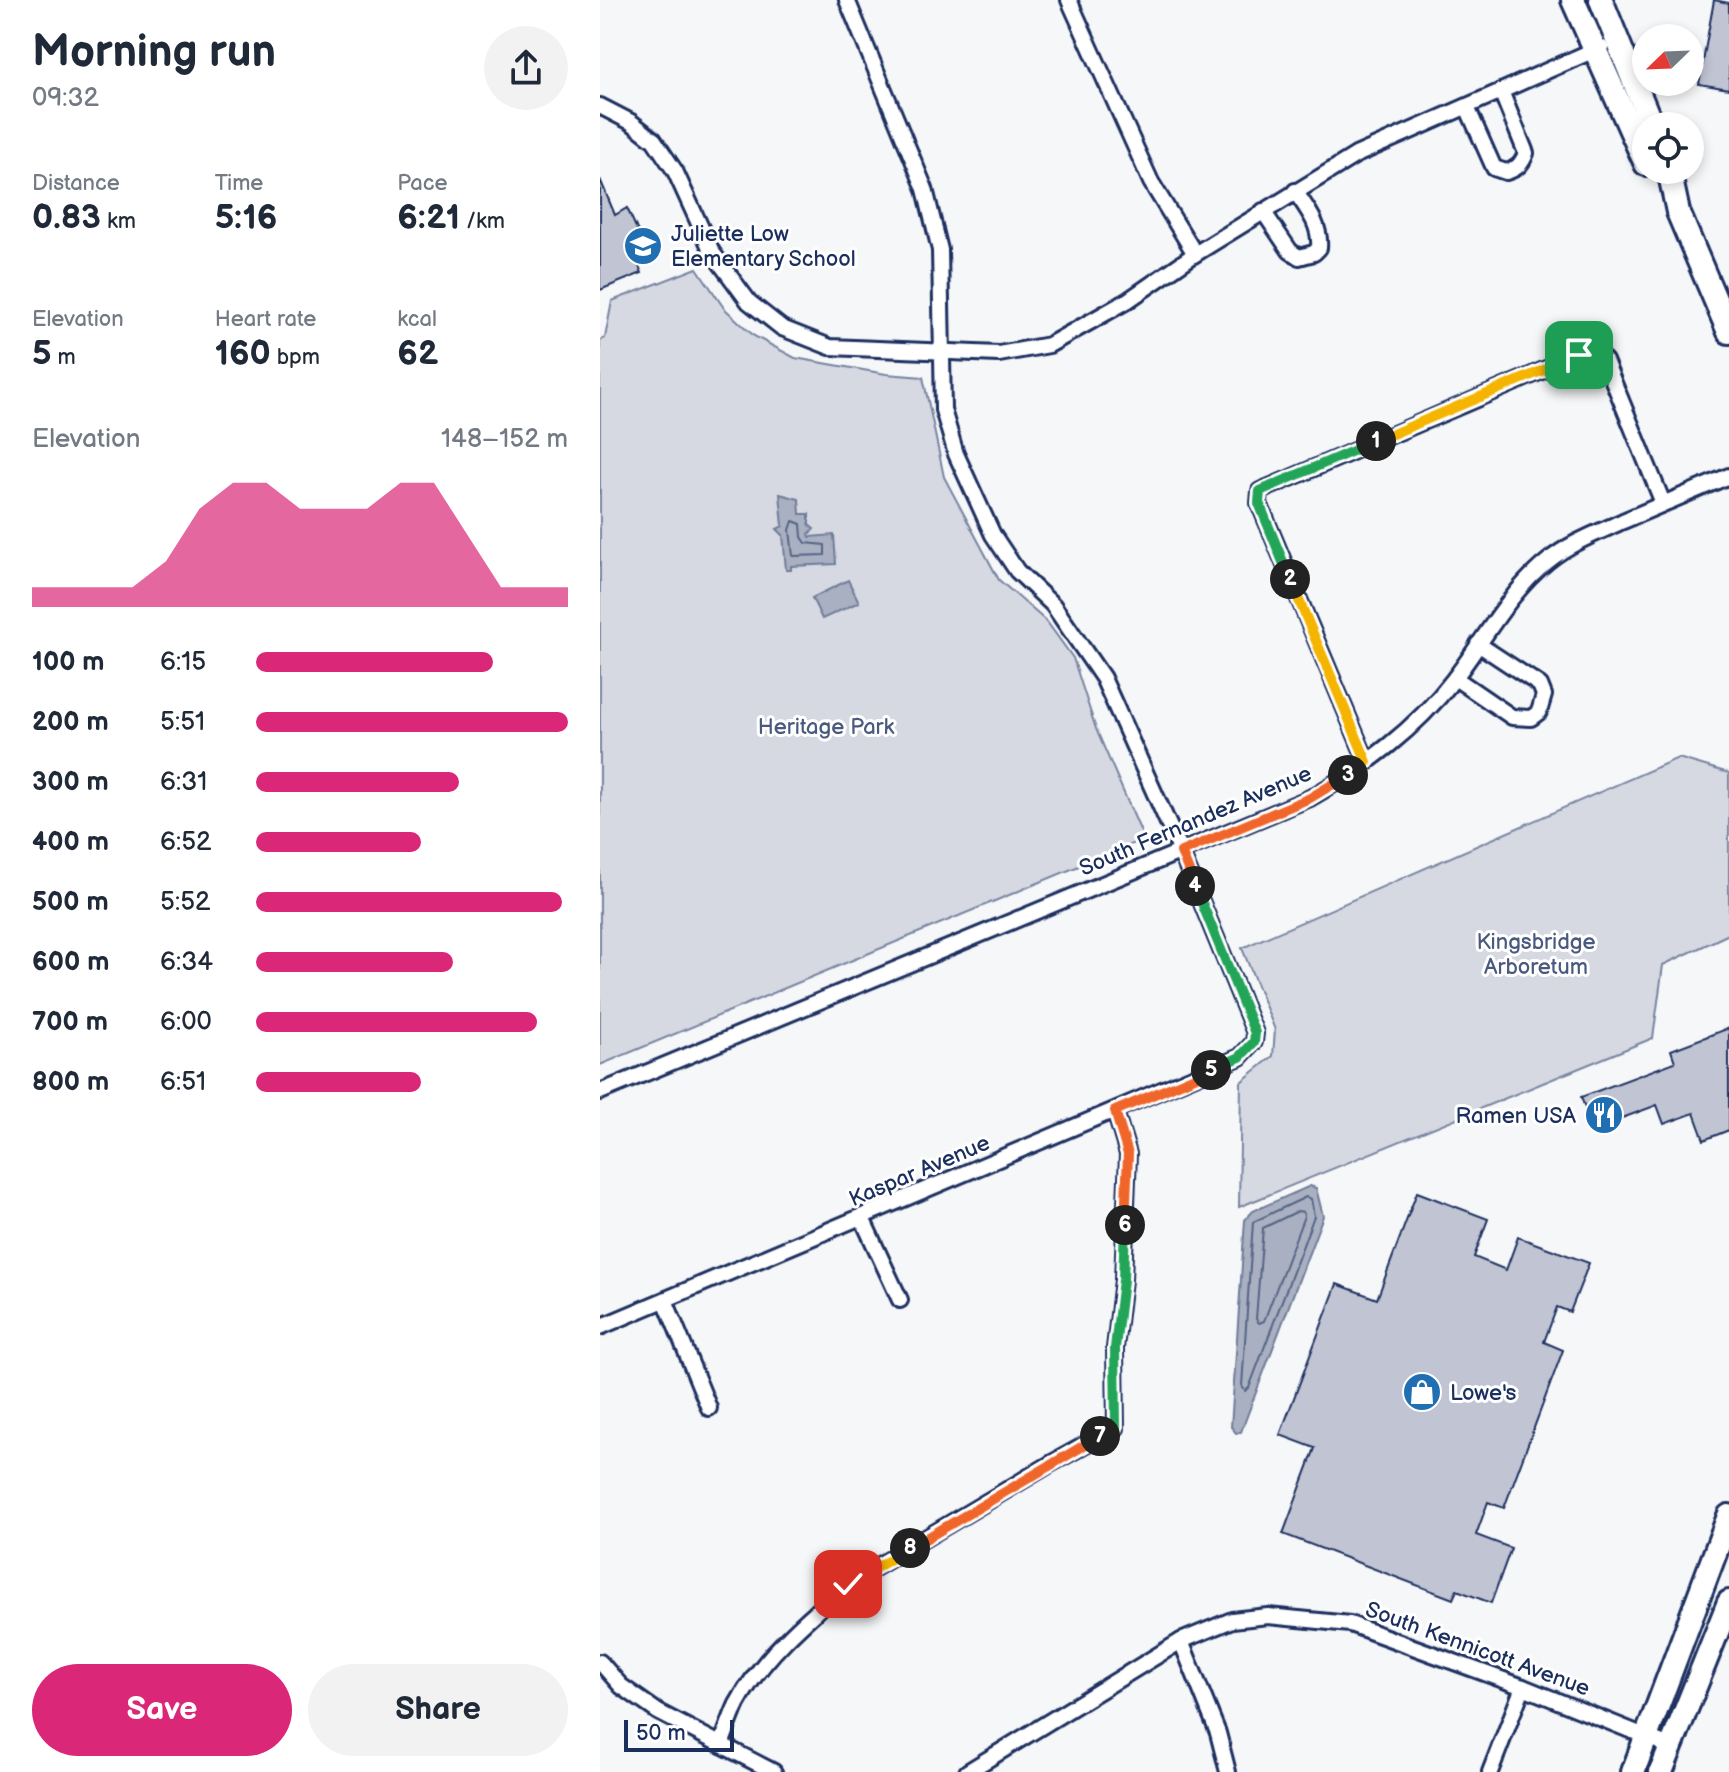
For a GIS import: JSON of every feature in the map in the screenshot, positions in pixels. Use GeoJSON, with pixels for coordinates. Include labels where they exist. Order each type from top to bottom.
{"type":"FeatureCollection","features":[{"type":"Feature","properties":{"kind":"main road"},"geometry":{"type":"LineString","coordinates":[[1573,0],[1632,133]]}},
{"type":"Feature","properties":{"kind":"main road"},"geometry":{"type":"LineString","coordinates":[[1601,0],[1646,112]]}},
{"type":"Feature","properties":{"kind":"main road"},"geometry":{"type":"LineString","coordinates":[[1659,184],[1678,212]]}},
{"type":"Feature","properties":{"kind":"main road"},"geometry":{"type":"LineString","coordinates":[[1672,184],[1678,212],[1729,332]]}},
{"type":"Feature","properties":{"kind":"main road"},"geometry":{"type":"LineString","coordinates":[[1633,1772],[1729,1516]]}},
{"type":"Feature","properties":{"kind":"main road"},"geometry":{"type":"LineString","coordinates":[[1661,1772],[1729,1602]]}},
{"type":"Feature","properties":{"kind":"street"},"geometry":{"type":"LineString","coordinates":[[847,0],[925,189],[940,250],[943,410],[956,454],[993,535],[1017,571],[1053,605],[1103,678],[1181,852]]}},
{"type":"Feature","properties":{"kind":"street"},"geometry":{"type":"LineString","coordinates":[[1069,0],[1151,182],[1195,254]]}},
{"type":"Feature","properties":{"kind":"street"},"geometry":{"type":"LineString","coordinates":[[600,106],[631,122],[654,140],[675,171],[712,252],[749,302],[782,328],[830,347],[999,354],[1049,345],[1127,301],[1195,254],[1356,155],[1617,40]]}},
{"type":"Feature","properties":{"kind":"street"},"geometry":{"type":"LineString","coordinates":[[1467,107],[1494,168],[1506,172],[1514,170],[1526,153],[1501,91]]}},
{"type":"Feature","properties":{"kind":"street"},"geometry":{"type":"LineString","coordinates":[[1263,211],[1290,251],[1299,257],[1314,253],[1319,248],[1320,238],[1315,221],[1295,191]]}},
{"type":"Feature","properties":{"kind":"street"},"geometry":{"type":"LineString","coordinates":[[1367,762],[1259,503],[1260,491],[1579,355],[1595,352],[1605,361],[1663,503]]}},
{"type":"Feature","properties":{"kind":"street","name":"South Fernandez Avenue"},"geometry":{"type":"LineString","coordinates":[[600,1092],[1310,798],[1398,740],[1426,714],[1518,590],[1549,560],[1582,540],[1729,476]]}},
{"type":"Feature","properties":{"kind":"street"},"geometry":{"type":"LineString","coordinates":[[1455,678],[1512,717],[1531,718],[1539,712],[1544,704],[1540,685],[1478,644]]}},
{"type":"Feature","properties":{"kind":"street","name":"Kaspar Avenue"},"geometry":{"type":"LineString","coordinates":[[600,1327],[1240,1057],[1254,1042],[1255,1033],[1181,852]]}},
{"type":"Feature","properties":{"kind":"street"},"geometry":{"type":"LineString","coordinates":[[721,1745],[737,1705],[764,1663],[848,1584],[1116,1428],[1115,1348],[1123,1280],[1128,1154],[1115,1111]]}},
{"type":"Feature","properties":{"kind":"street"},"geometry":{"type":"LineString","coordinates":[[862,1218],[900,1300]]}},
{"type":"Feature","properties":{"kind":"street"},"geometry":{"type":"LineString","coordinates":[[665,1300],[709,1408]]}},
{"type":"Feature","properties":{"kind":"street","name":"South Kennicott Avenue"},"geometry":{"type":"LineString","coordinates":[[967,1772],[1181,1641],[1232,1620],[1268,1616],[1350,1624],[1523,1687],[1672,1747]]}},
{"type":"Feature","properties":{"kind":"street"},"geometry":{"type":"LineString","coordinates":[[1181,1641],[1218,1733],[1228,1772]]}},
{"type":"Feature","properties":{"kind":"street"},"geometry":{"type":"LineString","coordinates":[[600,1662],[621,1686],[658,1712],[774,1772]]}},
{"type":"Feature","properties":{"kind":"street"},"geometry":{"type":"LineString","coordinates":[[1490,1772],[1523,1687]]}},
{"type":"Feature","properties":{"kind":"green space","name":"Heritage Park"},"geometry":{"type":"Polygon","coordinates":[[[697,268],[724,308],[754,336],[795,358],[886,374],[923,377],[944,477],[999,580],[1047,622],[1073,658],[1096,729],[1144,839],[600,1065],[600,341],[605,338],[612,301],[697,268]]]}},
{"type":"Feature","properties":{"kind":"green space","name":"Kingsbridge Arboretum"},"geometry":{"type":"Polygon","coordinates":[[[1678,758],[1729,773],[1729,934],[1663,965],[1653,1038],[1239,1207],[1241,1082],[1273,1056],[1275,1030],[1242,948],[1678,758]]]}},
{"type":"Feature","properties":{"kind":"water"},"geometry":{"type":"Polygon","coordinates":[[[780,494],[799,499],[800,514],[809,514],[809,525],[814,529],[810,537],[834,535],[836,564],[791,566],[791,570],[786,570],[783,535],[777,529],[783,526],[780,494]]]}},
{"type":"Feature","properties":{"kind":"water"},"geometry":{"type":"Polygon","coordinates":[[[848,580],[859,602],[822,619],[812,598],[848,580]]]}},
{"type":"Feature","properties":{"kind":"water"},"geometry":{"type":"Polygon","coordinates":[[[1310,1186],[1316,1188],[1323,1216],[1241,1432],[1236,1433],[1231,1427],[1245,1220],[1253,1211],[1310,1186]]]}},
{"type":"Feature","properties":{"kind":"building"},"geometry":{"type":"Polygon","coordinates":[[[1714,0],[1729,3],[1729,89],[1704,85],[1704,56],[1714,0]]]}},
{"type":"Feature","properties":{"kind":"building"},"geometry":{"type":"Polygon","coordinates":[[[600,179],[615,215],[627,208],[645,247],[632,250],[642,273],[600,290],[600,179]]]}},
{"type":"Feature","properties":{"kind":"building"},"geometry":{"type":"Polygon","coordinates":[[[1729,1028],[1729,1130],[1704,1140],[1694,1113],[1664,1124],[1657,1105],[1593,1129],[1581,1097],[1675,1062],[1671,1050],[1729,1028]]]}},
{"type":"Feature","properties":{"kind":"building","name":"Lowe's"},"geometry":{"type":"Polygon","coordinates":[[[1417,1192],[1488,1219],[1474,1257],[1506,1270],[1518,1237],[1589,1263],[1570,1312],[1557,1307],[1544,1342],[1563,1350],[1504,1508],[1488,1502],[1476,1535],[1511,1548],[1491,1603],[1457,1590],[1453,1599],[1283,1534],[1315,1448],[1280,1435],[1337,1284],[1377,1299],[1417,1192]]]}},
{"type":"Feature","properties":{"kind":"place","name":"Juliette Low Elementary School"},"geometry":{"type":"Point","coordinates":[643,246]}},
{"type":"Feature","properties":{"kind":"place","name":"Ramen USA"},"geometry":{"type":"Point","coordinates":[1604,1115]}},
{"type":"Feature","properties":{"kind":"place","name":"Lowe's"},"geometry":{"type":"Point","coordinates":[1422,1392]}},
{"type":"Feature","properties":{"kind":"route"},"geometry":{"type":"LineString","coordinates":[[848,1584],[1116,1428],[1115,1348],[1123,1280],[1128,1154],[1115,1111],[1240,1057],[1254,1042],[1255,1033],[1181,852],[1310,798],[1367,762],[1259,503],[1260,491],[1579,355]]}}]}
